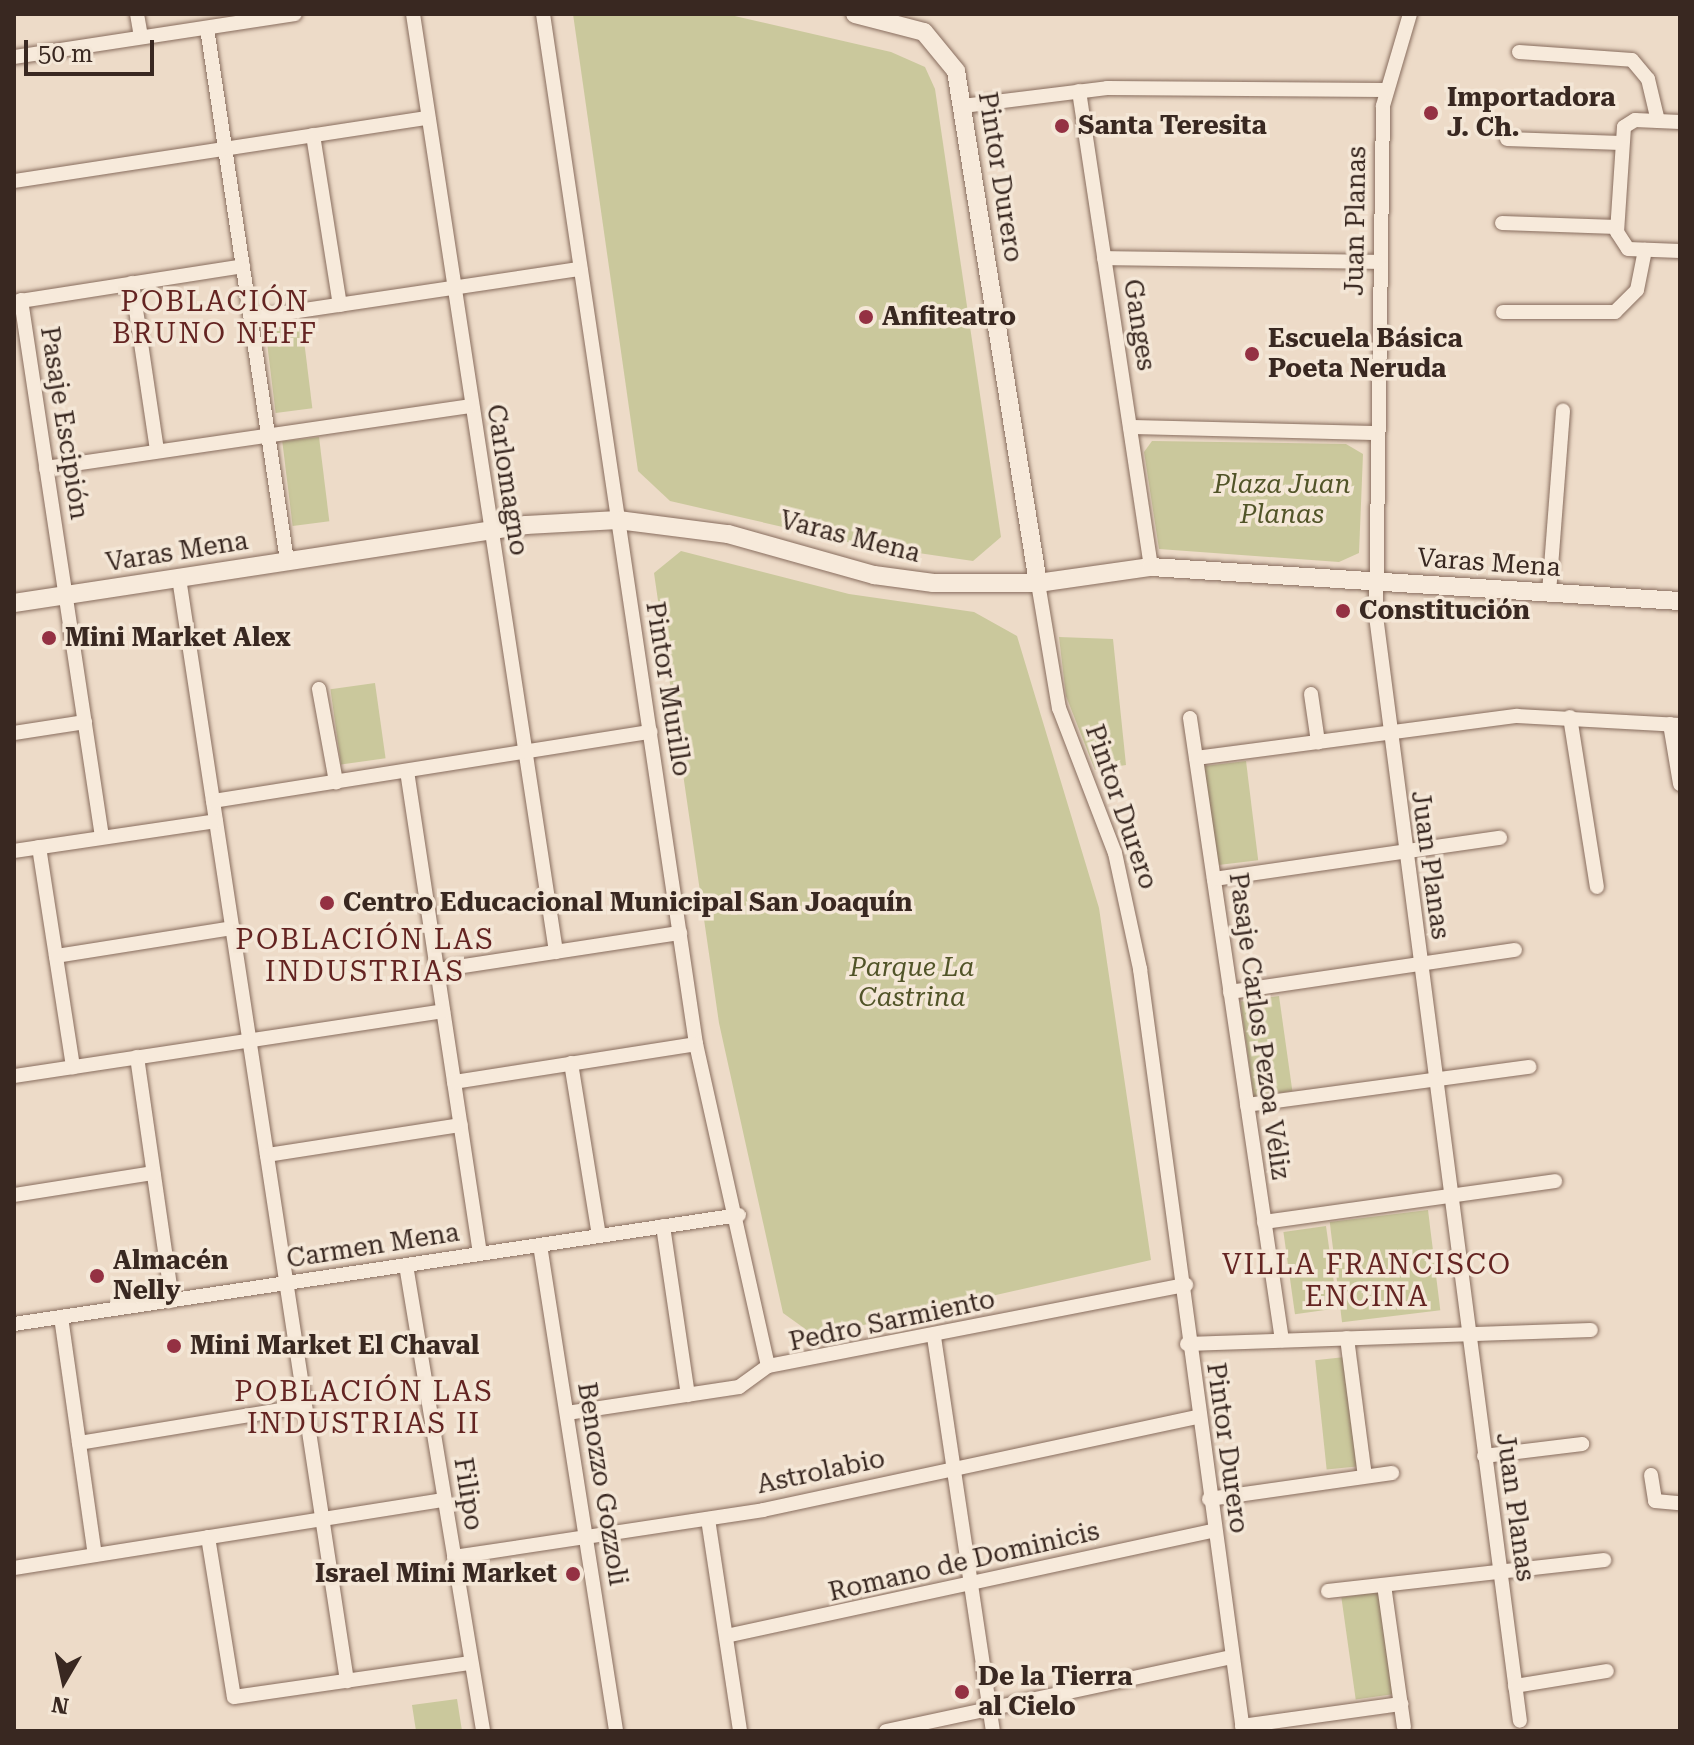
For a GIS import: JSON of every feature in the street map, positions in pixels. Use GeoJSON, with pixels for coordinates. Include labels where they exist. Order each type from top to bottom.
{"type":"FeatureCollection","features":[{"type":"Feature","properties":{"kind":"street"},"geometry":{"type":"LineString","coordinates":[[137,14],[141,37]]}},
{"type":"Feature","properties":{"kind":"street"},"geometry":{"type":"LineString","coordinates":[[14,57],[207,28],[254,17],[295,14]]}},
{"type":"Feature","properties":{"kind":"street","name":"Carlomagno"},"geometry":{"type":"LineString","coordinates":[[413,14],[522,753],[556,952]]}},
{"type":"Feature","properties":{"kind":"street","name":"Pintor Murillo"},"geometry":{"type":"LineString","coordinates":[[543,14],[696,1044],[739,1215],[768,1366]]}},
{"type":"Feature","properties":{"kind":"street","name":"Pintor Durero"},"geometry":{"type":"LineString","coordinates":[[855,14],[933,38],[952,62],[963,106],[1059,708],[1127,898],[1186,1285],[1187,1344],[1196,1417],[1242,1729]]}},
{"type":"Feature","properties":{"kind":"street","name":"Juan Planas"},"geometry":{"type":"LineString","coordinates":[[1410,14],[1384,90],[1374,581],[1389,737],[1520,1721]]}},
{"type":"Feature","properties":{"kind":"street"},"geometry":{"type":"LineString","coordinates":[[207,28],[287,561]]}},
{"type":"Feature","properties":{"kind":"street"},"geometry":{"type":"LineString","coordinates":[[1519,52],[1632,60],[1648,79],[1658,121]]}},
{"type":"Feature","properties":{"kind":"street"},"geometry":{"type":"LineString","coordinates":[[963,106],[1079,91],[1384,90]]}},
{"type":"Feature","properties":{"kind":"street","name":"Ganges"},"geometry":{"type":"LineString","coordinates":[[1079,91],[1151,567]]}},
{"type":"Feature","properties":{"kind":"street"},"geometry":{"type":"LineString","coordinates":[[14,181],[428,118]]}},
{"type":"Feature","properties":{"kind":"street"},"geometry":{"type":"LineString","coordinates":[[1680,122],[1626,124],[1621,143],[1617,227],[1620,244],[1645,250],[1680,251]]}},
{"type":"Feature","properties":{"kind":"street"},"geometry":{"type":"LineString","coordinates":[[313,135],[340,305]]}},
{"type":"Feature","properties":{"kind":"street"},"geometry":{"type":"LineString","coordinates":[[1507,139],[1621,143]]}},
{"type":"Feature","properties":{"kind":"street"},"geometry":{"type":"LineString","coordinates":[[1502,223],[1617,227]]}},
{"type":"Feature","properties":{"kind":"street"},"geometry":{"type":"LineString","coordinates":[[1503,312],[1615,312],[1637,290],[1645,250]]}},
{"type":"Feature","properties":{"kind":"street"},"geometry":{"type":"LineString","coordinates":[[1104,258],[1379,262]]}},
{"type":"Feature","properties":{"kind":"street"},"geometry":{"type":"LineString","coordinates":[[18,301],[243,266]]}},
{"type":"Feature","properties":{"kind":"street"},"geometry":{"type":"LineString","coordinates":[[251,318],[580,269]]}},
{"type":"Feature","properties":{"kind":"street"},"geometry":{"type":"LineString","coordinates":[[132,283],[157,451]]}},
{"type":"Feature","properties":{"kind":"street","name":"Pasaje Escipión"},"geometry":{"type":"LineString","coordinates":[[18,301],[102,837]]}},
{"type":"Feature","properties":{"kind":"street"},"geometry":{"type":"LineString","coordinates":[[46,468],[472,406]]}},
{"type":"Feature","properties":{"kind":"street"},"geometry":{"type":"LineString","coordinates":[[1549,593],[1563,411]]}},
{"type":"Feature","properties":{"kind":"street"},"geometry":{"type":"LineString","coordinates":[[1130,427],[1376,433]]}},
{"type":"Feature","properties":{"kind":"street","name":"Varas Mena"},"geometry":{"type":"LineString","coordinates":[[14,603],[491,531],[618,520],[728,534],[897,579],[1038,583],[1151,567],[1680,601]]}},
{"type":"Feature","properties":{"kind":"street"},"geometry":{"type":"LineString","coordinates":[[179,578],[347,1681]]}},
{"type":"Feature","properties":{"kind":"street"},"geometry":{"type":"LineString","coordinates":[[319,689],[336,782]]}},
{"type":"Feature","properties":{"kind":"street"},"geometry":{"type":"LineString","coordinates":[[1311,694],[1318,742]]}},
{"type":"Feature","properties":{"kind":"street"},"geometry":{"type":"LineString","coordinates":[[1196,758],[1318,742],[1389,737],[1517,716],[1570,717],[1675,724],[1680,784]]}},
{"type":"Feature","properties":{"kind":"street"},"geometry":{"type":"LineString","coordinates":[[1570,717],[1597,887]]}},
{"type":"Feature","properties":{"kind":"street","name":"Pasaje Carlos Pezoa Véliz"},"geometry":{"type":"LineString","coordinates":[[1190,718],[1282,1340]]}},
{"type":"Feature","properties":{"kind":"street"},"geometry":{"type":"LineString","coordinates":[[14,733],[85,722]]}},
{"type":"Feature","properties":{"kind":"street"},"geometry":{"type":"LineString","coordinates":[[213,801],[651,732]]}},
{"type":"Feature","properties":{"kind":"street"},"geometry":{"type":"LineString","coordinates":[[407,771],[480,1254]]}},
{"type":"Feature","properties":{"kind":"street"},"geometry":{"type":"LineString","coordinates":[[14,851],[216,821]]}},
{"type":"Feature","properties":{"kind":"street"},"geometry":{"type":"LineString","coordinates":[[1214,879],[1500,838]]}},
{"type":"Feature","properties":{"kind":"street"},"geometry":{"type":"LineString","coordinates":[[39,847],[73,1067]]}},
{"type":"Feature","properties":{"kind":"street"},"geometry":{"type":"LineString","coordinates":[[56,956],[233,928]]}},
{"type":"Feature","properties":{"kind":"street"},"geometry":{"type":"LineString","coordinates":[[437,970],[680,933]]}},
{"type":"Feature","properties":{"kind":"street"},"geometry":{"type":"LineString","coordinates":[[1230,992],[1515,950]]}},
{"type":"Feature","properties":{"kind":"street"},"geometry":{"type":"LineString","coordinates":[[14,1076],[443,1011]]}},
{"type":"Feature","properties":{"kind":"street"},"geometry":{"type":"LineString","coordinates":[[454,1082],[696,1044]]}},
{"type":"Feature","properties":{"kind":"street"},"geometry":{"type":"LineString","coordinates":[[137,1057],[172,1300]]}},
{"type":"Feature","properties":{"kind":"street"},"geometry":{"type":"LineString","coordinates":[[571,1063],[599,1236]]}},
{"type":"Feature","properties":{"kind":"street"},"geometry":{"type":"LineString","coordinates":[[1247,1105],[1529,1067]]}},
{"type":"Feature","properties":{"kind":"street"},"geometry":{"type":"LineString","coordinates":[[267,1155],[461,1125]]}},
{"type":"Feature","properties":{"kind":"street"},"geometry":{"type":"LineString","coordinates":[[14,1195],[153,1173]]}},
{"type":"Feature","properties":{"kind":"street"},"geometry":{"type":"LineString","coordinates":[[1264,1222],[1555,1181]]}},
{"type":"Feature","properties":{"kind":"street","name":"Carmen Mena"},"geometry":{"type":"LineString","coordinates":[[14,1324],[739,1215]]}},
{"type":"Feature","properties":{"kind":"street"},"geometry":{"type":"LineString","coordinates":[[663,1226],[688,1395]]}},
{"type":"Feature","properties":{"kind":"street","name":"Benozzo Gozzoli"},"geometry":{"type":"LineString","coordinates":[[540,1245],[616,1731]]}},
{"type":"Feature","properties":{"kind":"street","name":"Filipo"},"geometry":{"type":"LineString","coordinates":[[406,1265],[483,1731]]}},
{"type":"Feature","properties":{"kind":"street","name":"Pedro Sarmiento"},"geometry":{"type":"LineString","coordinates":[[567,1413],[746,1385],[768,1366],[934,1337],[1186,1285]]}},
{"type":"Feature","properties":{"kind":"street"},"geometry":{"type":"LineString","coordinates":[[61,1317],[95,1555]]}},
{"type":"Feature","properties":{"kind":"street"},"geometry":{"type":"LineString","coordinates":[[1187,1344],[1591,1330]]}},
{"type":"Feature","properties":{"kind":"street"},"geometry":{"type":"LineString","coordinates":[[934,1337],[993,1731]]}},
{"type":"Feature","properties":{"kind":"street"},"geometry":{"type":"LineString","coordinates":[[1347,1338],[1365,1476]]}},
{"type":"Feature","properties":{"kind":"street"},"geometry":{"type":"LineString","coordinates":[[79,1443],[305,1406]]}},
{"type":"Feature","properties":{"kind":"street","name":"Astrolabio"},"geometry":{"type":"LineString","coordinates":[[454,1557],[708,1519],[1196,1417]]}},
{"type":"Feature","properties":{"kind":"street"},"geometry":{"type":"LineString","coordinates":[[1484,1456],[1582,1444]]}},
{"type":"Feature","properties":{"kind":"street"},"geometry":{"type":"LineString","coordinates":[[1209,1499],[1392,1473]]}},
{"type":"Feature","properties":{"kind":"street"},"geometry":{"type":"LineString","coordinates":[[1651,1475],[1655,1501],[1680,1503]]}},
{"type":"Feature","properties":{"kind":"street"},"geometry":{"type":"LineString","coordinates":[[14,1568],[444,1500]]}},
{"type":"Feature","properties":{"kind":"street"},"geometry":{"type":"LineString","coordinates":[[708,1519],[740,1731]]}},
{"type":"Feature","properties":{"kind":"street","name":"Romano de Dominicis"},"geometry":{"type":"LineString","coordinates":[[726,1636],[1213,1531]]}},
{"type":"Feature","properties":{"kind":"street"},"geometry":{"type":"LineString","coordinates":[[208,1537],[234,1697],[471,1663]]}},
{"type":"Feature","properties":{"kind":"street"},"geometry":{"type":"LineString","coordinates":[[1328,1591],[1604,1560]]}},
{"type":"Feature","properties":{"kind":"street"},"geometry":{"type":"LineString","coordinates":[[1384,1585],[1404,1727]]}},
{"type":"Feature","properties":{"kind":"street"},"geometry":{"type":"LineString","coordinates":[[886,1731],[1232,1657]]}},
{"type":"Feature","properties":{"kind":"street"},"geometry":{"type":"LineString","coordinates":[[1515,1686],[1607,1671]]}},
{"type":"Feature","properties":{"kind":"street"},"geometry":{"type":"LineString","coordinates":[[1242,1729],[1401,1704]]}},
{"type":"Feature","properties":{"kind":"green space"},"geometry":{"type":"Polygon","coordinates":[[[573,14],[726,14],[891,52],[925,67],[935,89],[1001,537],[973,561],[857,544],[670,501],[638,471],[573,14]]]}},
{"type":"Feature","properties":{"kind":"green space"},"geometry":{"type":"Polygon","coordinates":[[[302,324],[312,408],[276,413],[265,329],[302,324]]]}},
{"type":"Feature","properties":{"kind":"green space"},"geometry":{"type":"Polygon","coordinates":[[[319,437],[329,521],[293,526],[282,442],[319,437]]]}},
{"type":"Feature","properties":{"kind":"green space","name":"Plaza Juan Planas"},"geometry":{"type":"Polygon","coordinates":[[[1152,441],[1346,444],[1363,454],[1359,553],[1339,562],[1159,549],[1144,452],[1152,441]]]}},
{"type":"Feature","properties":{"kind":"green space","name":"Parque La Castrina"},"geometry":{"type":"Polygon","coordinates":[[[681,551],[849,594],[974,612],[1017,636],[1099,908],[1151,1260],[815,1336],[783,1313],[719,1023],[654,573],[681,551]]]}},
{"type":"Feature","properties":{"kind":"green space"},"geometry":{"type":"Polygon","coordinates":[[[1059,637],[1113,639],[1126,765],[1095,770],[1066,696],[1059,637]]]}},
{"type":"Feature","properties":{"kind":"green space"},"geometry":{"type":"Polygon","coordinates":[[[375,683],[386,758],[341,765],[330,689],[375,683]]]}},
{"type":"Feature","properties":{"kind":"green space"},"geometry":{"type":"Polygon","coordinates":[[[1246,761],[1258,860],[1216,865],[1204,766],[1246,761]]]}},
{"type":"Feature","properties":{"kind":"green space"},"geometry":{"type":"Polygon","coordinates":[[[1279,996],[1292,1091],[1254,1096],[1240,1001],[1279,996]]]}},
{"type":"Feature","properties":{"kind":"green space"},"geometry":{"type":"Polygon","coordinates":[[[1428,1210],[1440,1310],[1342,1322],[1330,1222],[1428,1210]]]}},
{"type":"Feature","properties":{"kind":"green space"},"geometry":{"type":"Polygon","coordinates":[[[1326,1226],[1338,1308],[1295,1314],[1283,1232],[1326,1226]]]}},
{"type":"Feature","properties":{"kind":"green space"},"geometry":{"type":"Polygon","coordinates":[[[1345,1357],[1356,1466],[1327,1470],[1315,1360],[1345,1357]]]}},
{"type":"Feature","properties":{"kind":"green space"},"geometry":{"type":"Polygon","coordinates":[[[1380,1592],[1394,1694],[1356,1699],[1341,1597],[1380,1592]]]}},
{"type":"Feature","properties":{"kind":"green space"},"geometry":{"type":"Polygon","coordinates":[[[457,1699],[462,1731],[416,1731],[412,1705],[457,1699]]]}},
{"type":"Feature","properties":{"kind":"place","name":"Importadora J. Ch."},"geometry":{"type":"Point","coordinates":[1431,113]}},
{"type":"Feature","properties":{"kind":"place","name":"Santa Teresita"},"geometry":{"type":"Point","coordinates":[1062,126]}},
{"type":"Feature","properties":{"kind":"place","name":"Anfiteatro"},"geometry":{"type":"Point","coordinates":[866,317]}},
{"type":"Feature","properties":{"kind":"place","name":"Escuela Básica Poeta Neruda"},"geometry":{"type":"Point","coordinates":[1252,354]}},
{"type":"Feature","properties":{"kind":"place","name":"Constitución"},"geometry":{"type":"Point","coordinates":[1343,611]}},
{"type":"Feature","properties":{"kind":"place","name":"Mini Market Alex"},"geometry":{"type":"Point","coordinates":[49,638]}},
{"type":"Feature","properties":{"kind":"place","name":"Centro Educacional Municipal San Joaquín"},"geometry":{"type":"Point","coordinates":[327,903]}},
{"type":"Feature","properties":{"kind":"place","name":"Almacén Nelly"},"geometry":{"type":"Point","coordinates":[97,1276]}},
{"type":"Feature","properties":{"kind":"place","name":"Mini Market El Chaval"},"geometry":{"type":"Point","coordinates":[174,1346]}},
{"type":"Feature","properties":{"kind":"place","name":"Israel Mini Market"},"geometry":{"type":"Point","coordinates":[573,1574]}},
{"type":"Feature","properties":{"kind":"place","name":"De la Tierra al Cielo"},"geometry":{"type":"Point","coordinates":[962,1692]}},
{"type":"Feature","properties":{"kind":"district","name":"POBLACIÓN BRUNO NEFF"},"geometry":{"type":"Point","coordinates":[215,318]}},
{"type":"Feature","properties":{"kind":"district","name":"POBLACIÓN LAS INDUSTRIAS"},"geometry":{"type":"Point","coordinates":[365,956]}},
{"type":"Feature","properties":{"kind":"district","name":"VILLA FRANCISCO ENCINA"},"geometry":{"type":"Point","coordinates":[1367,1281]}},
{"type":"Feature","properties":{"kind":"district","name":"POBLACIÓN LAS INDUSTRIAS II"},"geometry":{"type":"Point","coordinates":[364,1408]}}]}
